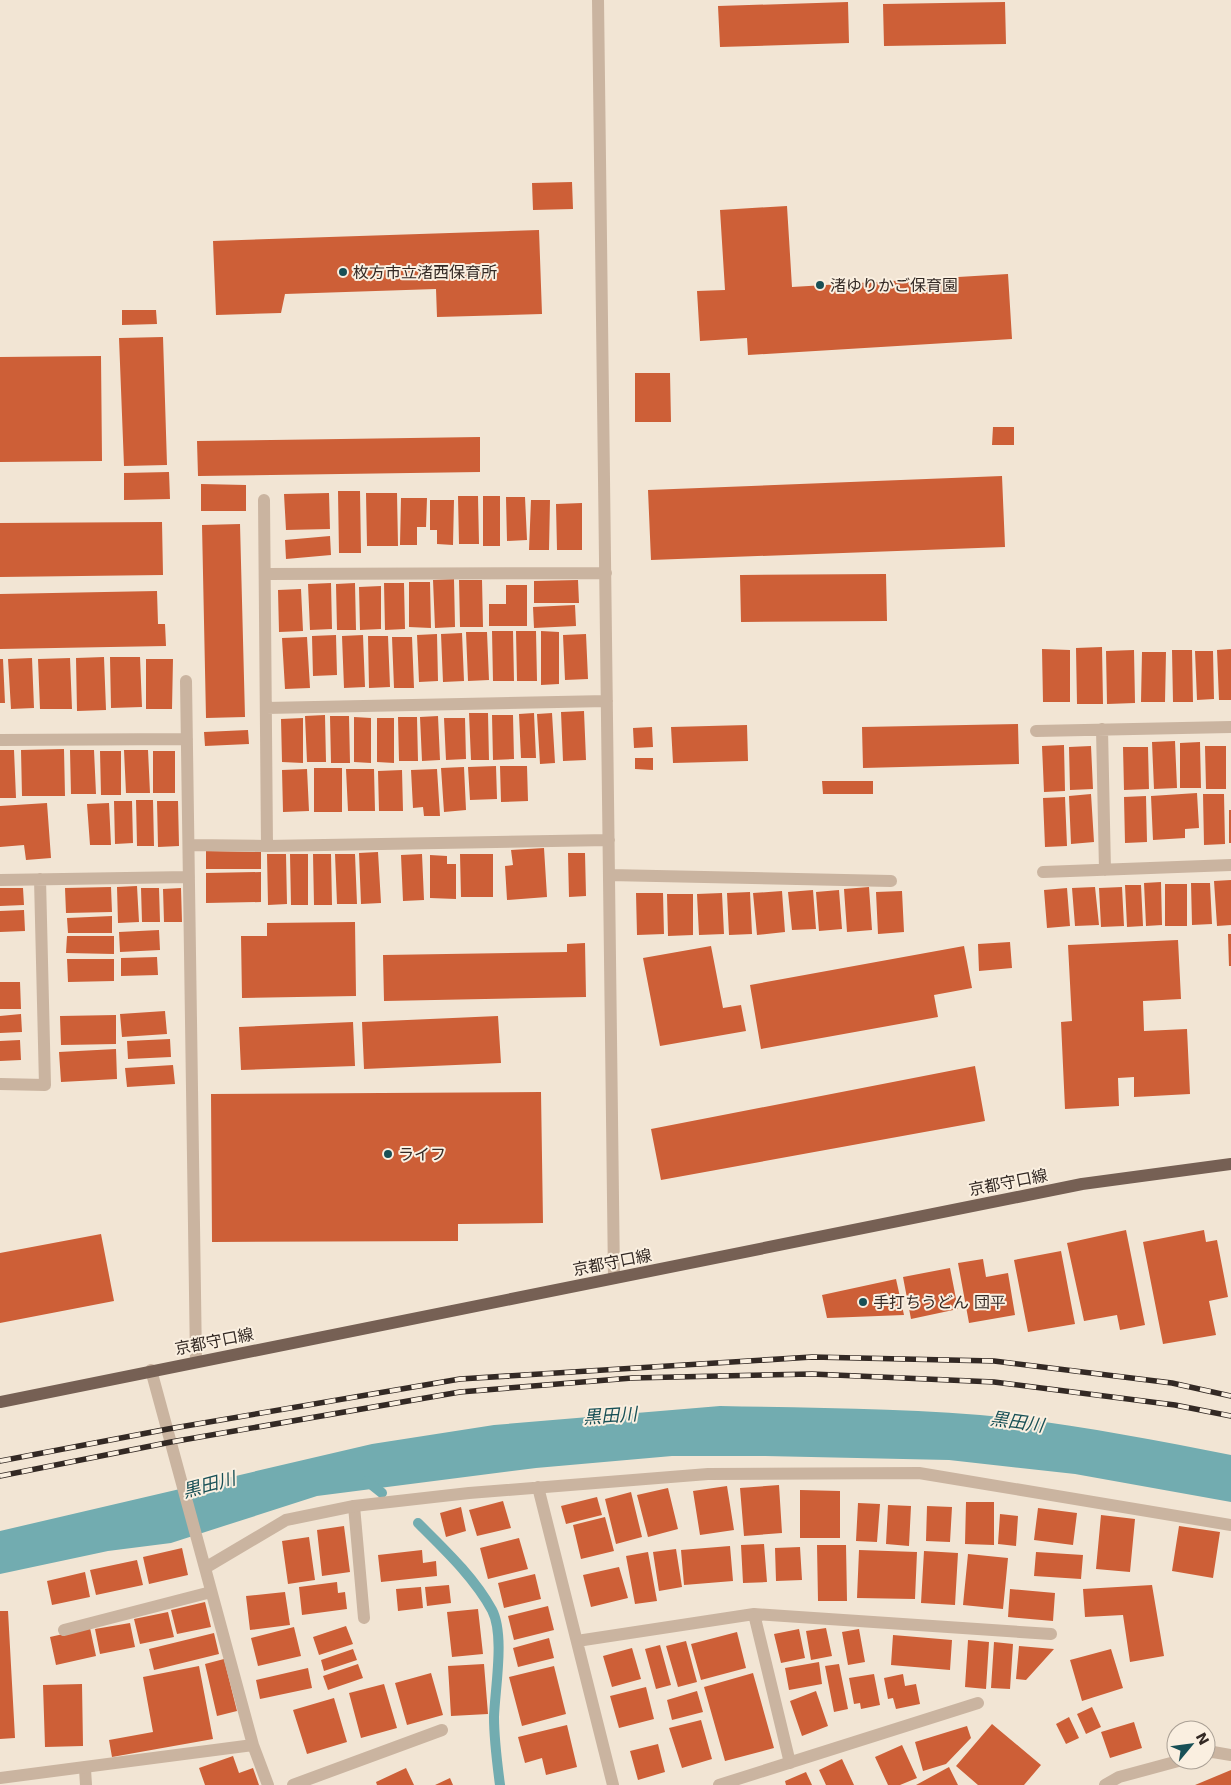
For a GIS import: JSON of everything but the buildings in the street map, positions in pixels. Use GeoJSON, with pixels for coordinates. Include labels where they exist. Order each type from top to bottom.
{"type":"FeatureCollection","features":[{"type":"Feature","properties":{"kind":"main road","name":"京都守口線"},"geometry":{"type":"LineString","coordinates":[[0,1402],[151,1370],[1082,1184],[1231,1164]]}},
{"type":"Feature","properties":{"kind":"street"},"geometry":{"type":"LineString","coordinates":[[598,0],[614,1278]]}},
{"type":"Feature","properties":{"kind":"street"},"geometry":{"type":"LineString","coordinates":[[264,500],[267,846]]}},
{"type":"Feature","properties":{"kind":"street"},"geometry":{"type":"LineString","coordinates":[[265,574],[606,573]]}},
{"type":"Feature","properties":{"kind":"street"},"geometry":{"type":"LineString","coordinates":[[186,681],[196,1361]]}},
{"type":"Feature","properties":{"kind":"street"},"geometry":{"type":"LineString","coordinates":[[266,708],[607,701]]}},
{"type":"Feature","properties":{"kind":"street"},"geometry":{"type":"LineString","coordinates":[[1036,731],[1231,727]]}},
{"type":"Feature","properties":{"kind":"street"},"geometry":{"type":"LineString","coordinates":[[1102,729],[1106,870]]}},
{"type":"Feature","properties":{"kind":"street"},"geometry":{"type":"LineString","coordinates":[[0,740],[187,739]]}},
{"type":"Feature","properties":{"kind":"street"},"geometry":{"type":"LineString","coordinates":[[189,845],[267,846],[609,840]]}},
{"type":"Feature","properties":{"kind":"street"},"geometry":{"type":"LineString","coordinates":[[1043,872],[1231,865]]}},
{"type":"Feature","properties":{"kind":"street"},"geometry":{"type":"LineString","coordinates":[[609,875],[891,881]]}},
{"type":"Feature","properties":{"kind":"street"},"geometry":{"type":"LineString","coordinates":[[0,880],[189,877]]}},
{"type":"Feature","properties":{"kind":"street"},"geometry":{"type":"LineString","coordinates":[[0,1084],[44,1085],[40,879]]}},
{"type":"Feature","properties":{"kind":"street"},"geometry":{"type":"LineString","coordinates":[[151,1370],[253,1745],[268,1785]]}},
{"type":"Feature","properties":{"kind":"street"},"geometry":{"type":"LineString","coordinates":[[205,1568],[286,1520],[354,1506],[469,1493],[708,1474],[919,1473],[1231,1525]]}},
{"type":"Feature","properties":{"kind":"street"},"geometry":{"type":"LineString","coordinates":[[538,1487],[613,1785]]}},
{"type":"Feature","properties":{"kind":"street"},"geometry":{"type":"LineString","coordinates":[[354,1506],[364,1618]]}},
{"type":"Feature","properties":{"kind":"street"},"geometry":{"type":"LineString","coordinates":[[64,1630],[211,1592]]}},
{"type":"Feature","properties":{"kind":"street"},"geometry":{"type":"LineString","coordinates":[[577,1641],[754,1614],[1051,1634]]}},
{"type":"Feature","properties":{"kind":"street"},"geometry":{"type":"LineString","coordinates":[[754,1614],[790,1762]]}},
{"type":"Feature","properties":{"kind":"street"},"geometry":{"type":"LineString","coordinates":[[720,1785],[978,1703]]}},
{"type":"Feature","properties":{"kind":"street"},"geometry":{"type":"LineString","coordinates":[[293,1785],[442,1730]]}},
{"type":"Feature","properties":{"kind":"street"},"geometry":{"type":"LineString","coordinates":[[0,1778],[85,1769],[253,1745]]}},
{"type":"Feature","properties":{"kind":"street"},"geometry":{"type":"LineString","coordinates":[[1216,1752],[1231,1755]]}},
{"type":"Feature","properties":{"kind":"street"},"geometry":{"type":"LineString","coordinates":[[1105,1785],[1119,1777],[1166,1764]]}},
{"type":"Feature","properties":{"kind":"street"},"geometry":{"type":"LineString","coordinates":[[85,1769],[86,1785]]}},
{"type":"Feature","properties":{"kind":"water","name":"黒田川"},"geometry":{"type":"Polygon","coordinates":[[[720,1406],[939,1412],[1066,1425],[1149,1439],[1231,1455],[1231,1502],[1075,1474],[949,1460],[672,1456],[536,1468],[317,1496],[171,1543],[108,1551],[0,1574],[0,1531],[372,1444],[494,1425],[720,1406]]]}},
{"type":"Feature","properties":{"kind":"waterway"},"geometry":{"type":"LineString","coordinates":[[367,1481],[382,1493]]}},
{"type":"Feature","properties":{"kind":"waterway"},"geometry":{"type":"LineString","coordinates":[[418,1523],[468,1575],[485,1598],[496,1621],[499,1647],[494,1726],[500,1785]]}},
{"type":"Feature","properties":{"kind":"railway"},"geometry":{"type":"LineString","coordinates":[[0,1461],[168,1429],[460,1379],[812,1357],[994,1361],[1172,1383],[1231,1396]]}},
{"type":"Feature","properties":{"kind":"railway"},"geometry":{"type":"LineString","coordinates":[[0,1476],[171,1442],[460,1392],[632,1378],[812,1374],[994,1382],[1175,1405],[1231,1416]]}},
{"type":"Feature","properties":{"kind":"place","name":"枚方市立渚西保育所"},"geometry":{"type":"Point","coordinates":[343,272]}},
{"type":"Feature","properties":{"kind":"place","name":"渚ゆりかご保育園"},"geometry":{"type":"Point","coordinates":[820,285]}},
{"type":"Feature","properties":{"kind":"place","name":"ライフ"},"geometry":{"type":"Point","coordinates":[388,1154]}},
{"type":"Feature","properties":{"kind":"place","name":"手打ちうどん 団平"},"geometry":{"type":"Point","coordinates":[863,1302]}}]}
